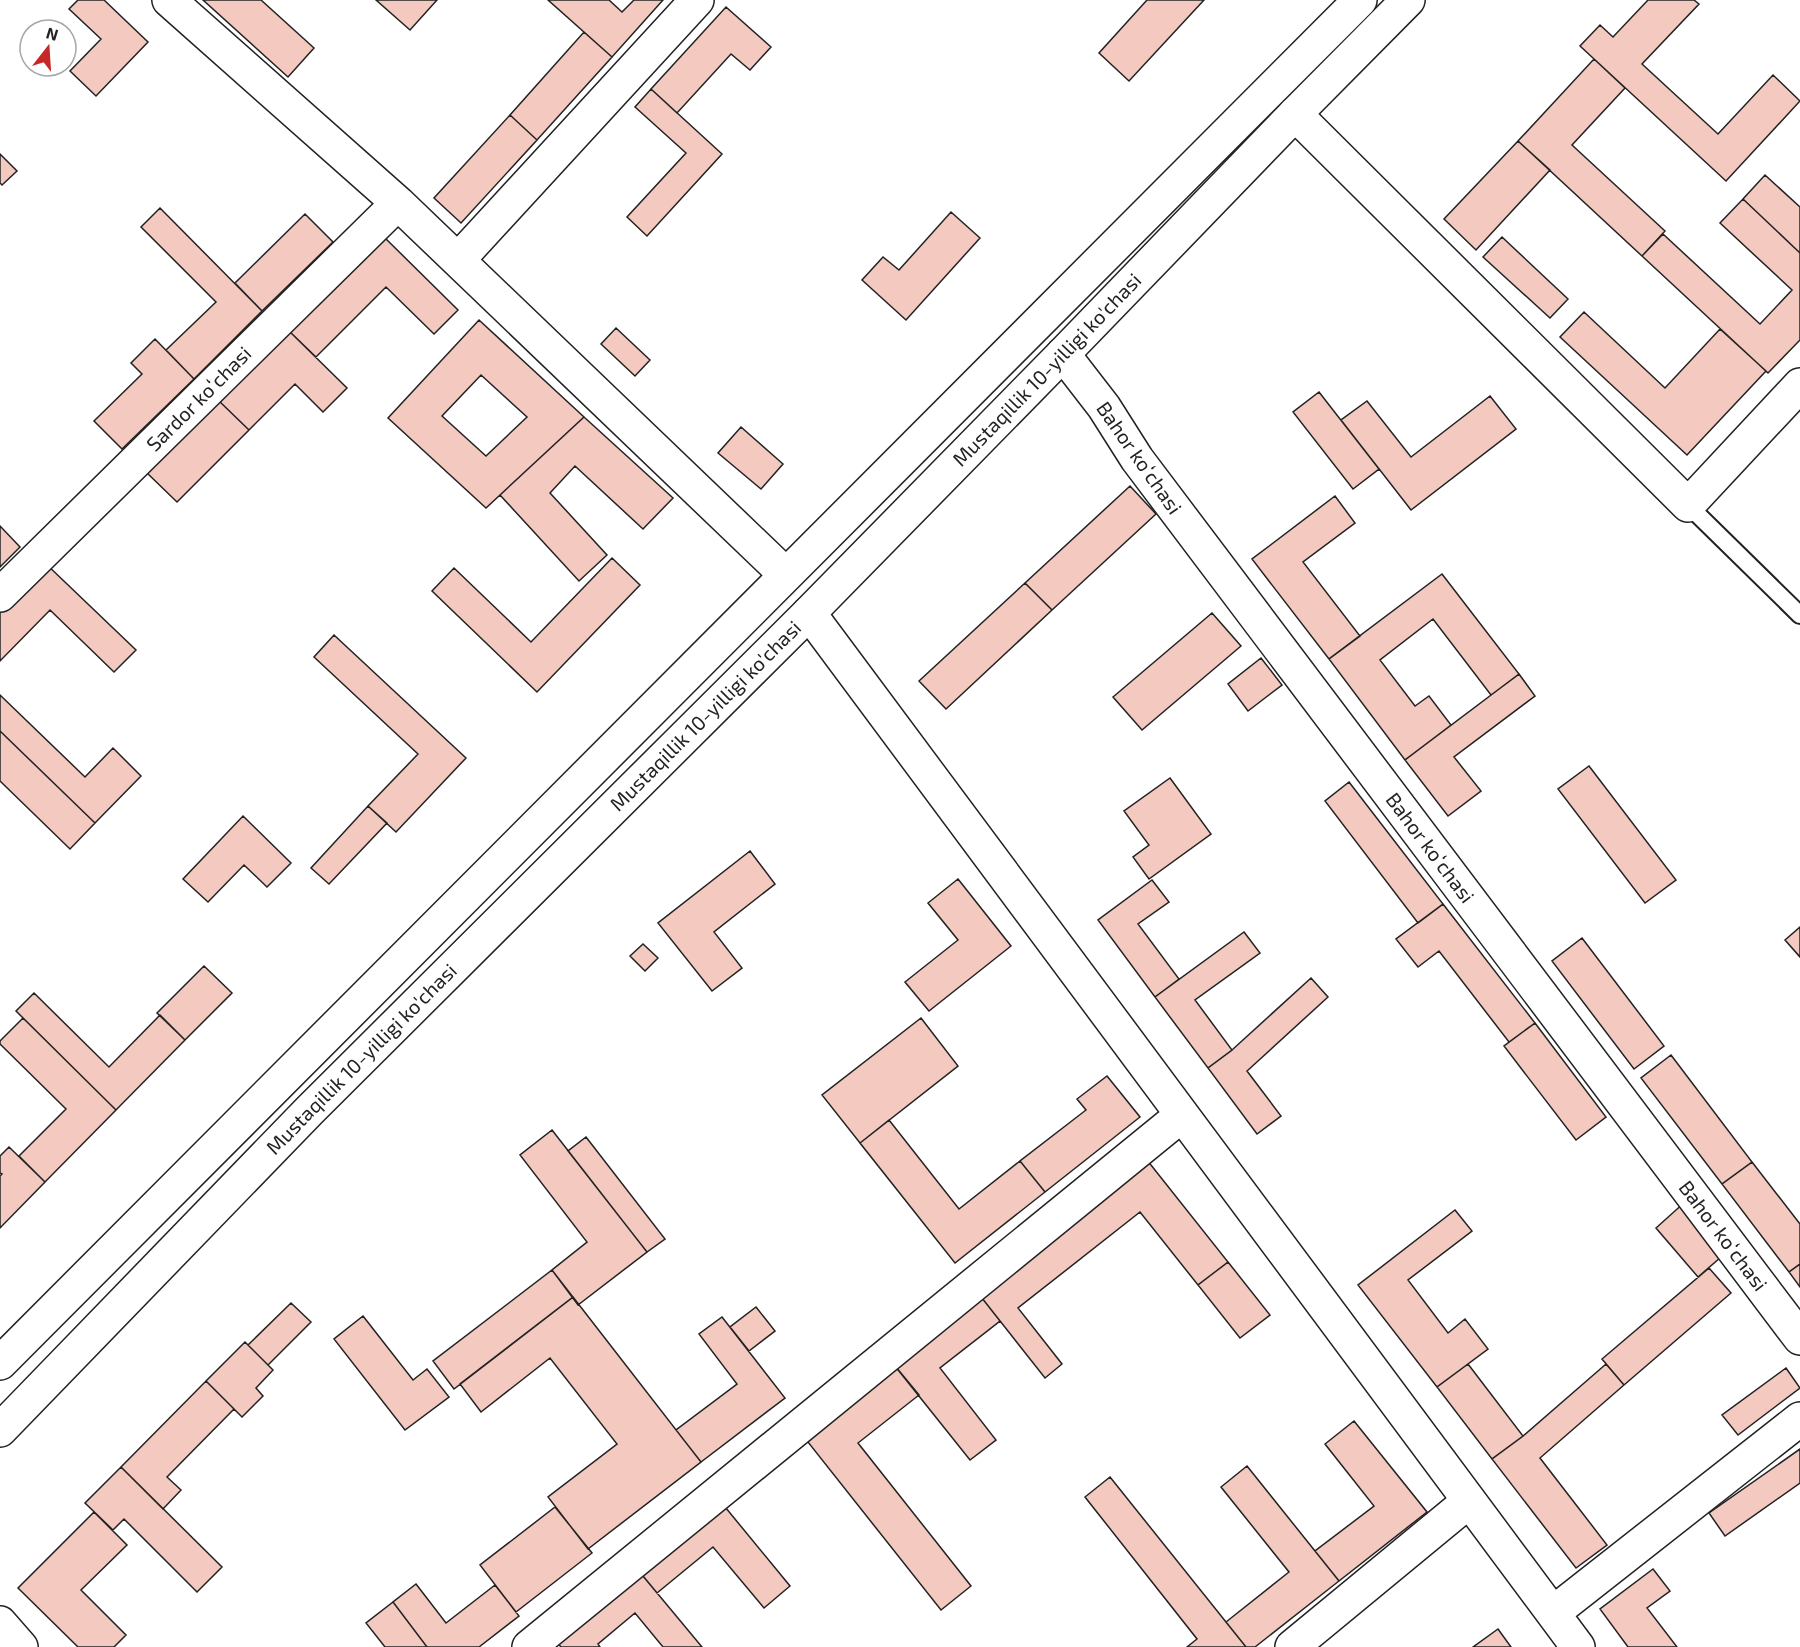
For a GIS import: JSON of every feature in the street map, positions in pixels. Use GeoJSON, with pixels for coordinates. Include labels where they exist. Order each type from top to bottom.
{"type":"FeatureCollection","features":[{"type":"Feature","properties":{"kind":"street"},"geometry":{"type":"LineString","coordinates":[[169,0],[398,203],[785,574]]}},
{"type":"Feature","properties":{"kind":"street"},"geometry":{"type":"LineString","coordinates":[[458,260],[697,0]]}},
{"type":"Feature","properties":{"kind":"street","name":"Mustaqillik 10-yilligi ko'chasi"},"geometry":{"type":"LineString","coordinates":[[0,1363],[1360,0]]}},
{"type":"Feature","properties":{"kind":"street","name":"Mustaqillik 10-yilligi ko'chasi"},"geometry":{"type":"LineString","coordinates":[[0,1430],[317,1103],[809,613],[1408,0]]}},
{"type":"Feature","properties":{"kind":"street"},"geometry":{"type":"LineString","coordinates":[[1295,114],[1688,505],[1800,385]]}},
{"type":"Feature","properties":{"kind":"street","name":"Sardor koʻchasi"},"geometry":{"type":"LineString","coordinates":[[0,595],[398,203]]}},
{"type":"Feature","properties":{"kind":"street","name":"Bahor koʻchasi"},"geometry":{"type":"LineString","coordinates":[[1063,354],[1104,408],[1137,459],[1800,1338]]}},
{"type":"Feature","properties":{"kind":"street"},"geometry":{"type":"LineString","coordinates":[[809,613],[1578,1647]]}},
{"type":"Feature","properties":{"kind":"street"},"geometry":{"type":"LineString","coordinates":[[529,1647],[1182,1115]]}},
{"type":"Feature","properties":{"kind":"street"},"geometry":{"type":"LineString","coordinates":[[1553,1613],[1800,1419]]}},
{"type":"Feature","properties":{"kind":"street"},"geometry":{"type":"LineString","coordinates":[[1292,1647],[1470,1501]]}},
{"type":"Feature","properties":{"kind":"street"},"geometry":{"type":"LineString","coordinates":[[0,1623],[21,1647]]}},
{"type":"Feature","properties":{"kind":"lane"},"geometry":{"type":"LineString","coordinates":[[1688,505],[1800,615]]}},
{"type":"Feature","properties":{"kind":"building"},"geometry":{"type":"Polygon","coordinates":[[[78,0],[104,0],[148,42],[96,96],[77,78],[78,63],[101,39],[69,9],[78,0]]]}},
{"type":"Feature","properties":{"kind":"building"},"geometry":{"type":"Polygon","coordinates":[[[203,0],[261,0],[314,48],[288,77],[203,0]]]}},
{"type":"Feature","properties":{"kind":"building"},"geometry":{"type":"Polygon","coordinates":[[[376,0],[437,0],[410,30],[376,0]]]}},
{"type":"Feature","properties":{"kind":"building"},"geometry":{"type":"Polygon","coordinates":[[[548,0],[609,0],[622,12],[634,0],[663,0],[612,57],[548,0]]]}},
{"type":"Feature","properties":{"kind":"building"},"geometry":{"type":"Polygon","coordinates":[[[1147,0],[1204,0],[1129,81],[1099,53],[1147,0]]]}},
{"type":"Feature","properties":{"kind":"building"},"geometry":{"type":"Polygon","coordinates":[[[1648,0],[1694,0],[1699,4],[1642,64],[1718,134],[1773,75],[1800,101],[1726,181],[1580,46],[1600,25],[1613,37],[1648,0]]]}},
{"type":"Feature","properties":{"kind":"building"},"geometry":{"type":"Polygon","coordinates":[[[726,7],[771,47],[750,70],[731,54],[677,113],[651,89],[726,7]]]}},
{"type":"Feature","properties":{"kind":"building"},"geometry":{"type":"Polygon","coordinates":[[[584,32],[612,57],[537,140],[510,115],[584,32]]]}},
{"type":"Feature","properties":{"kind":"building"},"geometry":{"type":"Polygon","coordinates":[[[1594,59],[1625,88],[1572,145],[1665,231],[1642,256],[1518,141],[1594,59]]]}},
{"type":"Feature","properties":{"kind":"building"},"geometry":{"type":"Polygon","coordinates":[[[651,89],[722,154],[647,236],[627,217],[686,153],[635,107],[651,89]]]}},
{"type":"Feature","properties":{"kind":"building"},"geometry":{"type":"Polygon","coordinates":[[[510,115],[537,140],[461,223],[434,198],[510,115]]]}},
{"type":"Feature","properties":{"kind":"building"},"geometry":{"type":"Polygon","coordinates":[[[1518,141],[1550,170],[1476,250],[1444,219],[1518,141]]]}},
{"type":"Feature","properties":{"kind":"building"},"geometry":{"type":"Polygon","coordinates":[[[0,154],[17,171],[2,185],[0,183],[0,154]]]}},
{"type":"Feature","properties":{"kind":"building"},"geometry":{"type":"Polygon","coordinates":[[[1765,175],[1800,207],[1800,253],[1743,199],[1765,175]]]}},
{"type":"Feature","properties":{"kind":"building"},"geometry":{"type":"Polygon","coordinates":[[[1743,199],[1800,253],[1800,340],[1768,373],[1642,256],[1663,234],[1760,324],[1792,290],[1720,223],[1743,199]]]}},
{"type":"Feature","properties":{"kind":"building"},"geometry":{"type":"Polygon","coordinates":[[[160,208],[262,311],[194,379],[166,350],[216,302],[141,227],[160,208]]]}},
{"type":"Feature","properties":{"kind":"building"},"geometry":{"type":"Polygon","coordinates":[[[951,212],[980,238],[906,320],[862,280],[883,257],[899,270],[951,212]]]}},
{"type":"Feature","properties":{"kind":"building"},"geometry":{"type":"Polygon","coordinates":[[[305,214],[333,242],[262,311],[235,283],[305,214]]]}},
{"type":"Feature","properties":{"kind":"building"},"geometry":{"type":"Polygon","coordinates":[[[382,235],[458,310],[434,334],[386,287],[316,357],[288,330],[382,235]]]}},
{"type":"Feature","properties":{"kind":"building"},"geometry":{"type":"Polygon","coordinates":[[[1502,237],[1568,299],[1550,318],[1483,257],[1502,237]]]}},
{"type":"Feature","properties":{"kind":"building"},"geometry":{"type":"Polygon","coordinates":[[[1584,312],[1665,388],[1720,329],[1766,371],[1687,455],[1560,337],[1584,312]]]}},
{"type":"Feature","properties":{"kind":"building"},"geometry":{"type":"Polygon","coordinates":[[[479,320],[584,417],[486,508],[388,418],[479,320]],[[481,375],[442,416],[486,456],[527,417],[481,375]]]}},
{"type":"Feature","properties":{"kind":"building"},"geometry":{"type":"Polygon","coordinates":[[[616,328],[650,360],[635,376],[601,344],[616,328]]]}},
{"type":"Feature","properties":{"kind":"building"},"geometry":{"type":"Polygon","coordinates":[[[288,330],[347,388],[323,412],[295,384],[249,430],[218,400],[288,330]]]}},
{"type":"Feature","properties":{"kind":"building"},"geometry":{"type":"Polygon","coordinates":[[[155,339],[194,379],[122,449],[94,421],[142,374],[131,363],[155,339]]]}},
{"type":"Feature","properties":{"kind":"building"},"geometry":{"type":"Polygon","coordinates":[[[1319,392],[1379,469],[1353,489],[1293,412],[1319,392]]]}},
{"type":"Feature","properties":{"kind":"building"},"geometry":{"type":"Polygon","coordinates":[[[1490,396],[1516,429],[1411,510],[1341,420],[1367,401],[1411,457],[1490,396]]]}},
{"type":"Feature","properties":{"kind":"building"},"geometry":{"type":"Polygon","coordinates":[[[218,400],[249,430],[177,502],[146,472],[218,400]]]}},
{"type":"Feature","properties":{"kind":"building"},"geometry":{"type":"Polygon","coordinates":[[[584,417],[673,498],[643,529],[575,466],[550,493],[607,555],[579,581],[500,495],[584,417]]]}},
{"type":"Feature","properties":{"kind":"building"},"geometry":{"type":"Polygon","coordinates":[[[741,427],[783,464],[761,489],[718,453],[741,427]]]}},
{"type":"Feature","properties":{"kind":"building"},"geometry":{"type":"Polygon","coordinates":[[[1130,486],[1156,514],[1052,610],[1025,583],[1130,486]]]}},
{"type":"Feature","properties":{"kind":"building"},"geometry":{"type":"Polygon","coordinates":[[[1335,496],[1355,523],[1303,562],[1360,636],[1329,659],[1252,559],[1335,496]]]}},
{"type":"Feature","properties":{"kind":"building"},"geometry":{"type":"Polygon","coordinates":[[[0,526],[20,547],[0,567],[0,526]]]}},
{"type":"Feature","properties":{"kind":"building"},"geometry":{"type":"Polygon","coordinates":[[[612,558],[640,585],[537,692],[432,591],[454,568],[531,642],[612,558]]]}},
{"type":"Feature","properties":{"kind":"building"},"geometry":{"type":"Polygon","coordinates":[[[44,562],[136,650],[114,672],[50,610],[0,661],[0,607],[44,562]]]}},
{"type":"Feature","properties":{"kind":"building"},"geometry":{"type":"Polygon","coordinates":[[[1442,574],[1519,674],[1491,695],[1433,619],[1380,660],[1415,706],[1429,696],[1451,725],[1405,760],[1329,659],[1442,574]]]}},
{"type":"Feature","properties":{"kind":"building"},"geometry":{"type":"Polygon","coordinates":[[[1025,583],[1052,610],[946,709],[919,681],[1025,583]]]}},
{"type":"Feature","properties":{"kind":"building"},"geometry":{"type":"Polygon","coordinates":[[[1212,613],[1241,646],[1142,730],[1113,697],[1212,613]]]}},
{"type":"Feature","properties":{"kind":"building"},"geometry":{"type":"Polygon","coordinates":[[[334,635],[466,758],[396,832],[368,806],[418,754],[314,657],[334,635]]]}},
{"type":"Feature","properties":{"kind":"building"},"geometry":{"type":"Polygon","coordinates":[[[1261,658],[1282,685],[1248,711],[1228,684],[1261,658]]]}},
{"type":"Feature","properties":{"kind":"building"},"geometry":{"type":"Polygon","coordinates":[[[1519,674],[1535,696],[1454,757],[1481,791],[1448,816],[1405,760],[1519,674]]]}},
{"type":"Feature","properties":{"kind":"building"},"geometry":{"type":"Polygon","coordinates":[[[0,695],[85,777],[113,748],[141,776],[95,823],[0,731],[0,695]]]}},
{"type":"Feature","properties":{"kind":"building"},"geometry":{"type":"Polygon","coordinates":[[[0,731],[95,823],[70,849],[0,781],[0,731]]]}},
{"type":"Feature","properties":{"kind":"building"},"geometry":{"type":"Polygon","coordinates":[[[1589,766],[1676,880],[1645,903],[1558,789],[1589,766]]]}},
{"type":"Feature","properties":{"kind":"building"},"geometry":{"type":"Polygon","coordinates":[[[1170,778],[1211,834],[1149,879],[1133,857],[1149,845],[1124,811],[1170,778]]]}},
{"type":"Feature","properties":{"kind":"building"},"geometry":{"type":"Polygon","coordinates":[[[1349,782],[1443,904],[1418,923],[1325,801],[1349,782]]]}},
{"type":"Feature","properties":{"kind":"building"},"geometry":{"type":"Polygon","coordinates":[[[368,806],[387,823],[329,884],[311,868],[368,806]]]}},
{"type":"Feature","properties":{"kind":"building"},"geometry":{"type":"Polygon","coordinates":[[[243,816],[291,863],[267,887],[244,865],[208,902],[183,879],[243,816]]]}},
{"type":"Feature","properties":{"kind":"building"},"geometry":{"type":"Polygon","coordinates":[[[750,851],[775,884],[714,932],[742,968],[712,991],[658,923],[750,851]]]}},
{"type":"Feature","properties":{"kind":"building"},"geometry":{"type":"Polygon","coordinates":[[[958,879],[1011,946],[929,1011],[905,982],[958,940],[928,903],[958,879]]]}},
{"type":"Feature","properties":{"kind":"building"},"geometry":{"type":"Polygon","coordinates":[[[1152,880],[1169,902],[1138,924],[1179,979],[1155,997],[1098,920],[1152,880]]]}},
{"type":"Feature","properties":{"kind":"building"},"geometry":{"type":"Polygon","coordinates":[[[1443,904],[1535,1023],[1509,1042],[1439,951],[1418,967],[1396,939],[1443,904]]]}},
{"type":"Feature","properties":{"kind":"building"},"geometry":{"type":"Polygon","coordinates":[[[1800,927],[1800,957],[1785,940],[1800,927]]]}},
{"type":"Feature","properties":{"kind":"building"},"geometry":{"type":"Polygon","coordinates":[[[1244,932],[1260,953],[1195,1000],[1232,1050],[1208,1068],[1155,997],[1244,932]]]}},
{"type":"Feature","properties":{"kind":"building"},"geometry":{"type":"Polygon","coordinates":[[[1582,938],[1664,1046],[1634,1069],[1552,961],[1582,938]]]}},
{"type":"Feature","properties":{"kind":"building"},"geometry":{"type":"Polygon","coordinates":[[[643,944],[658,958],[645,971],[630,956],[643,944]]]}},
{"type":"Feature","properties":{"kind":"building"},"geometry":{"type":"Polygon","coordinates":[[[204,966],[232,993],[185,1040],[157,1013],[204,966]]]}},
{"type":"Feature","properties":{"kind":"building"},"geometry":{"type":"Polygon","coordinates":[[[1311,978],[1328,997],[1247,1071],[1281,1116],[1257,1134],[1208,1068],[1232,1050],[1311,978]]]}},
{"type":"Feature","properties":{"kind":"building"},"geometry":{"type":"Polygon","coordinates":[[[34,993],[109,1067],[160,1015],[185,1040],[116,1110],[16,1011],[34,993]]]}},
{"type":"Feature","properties":{"kind":"building"},"geometry":{"type":"Polygon","coordinates":[[[23,1018],[116,1110],[45,1182],[19,1156],[66,1109],[0,1044],[0,1041],[23,1018]]]}},
{"type":"Feature","properties":{"kind":"building"},"geometry":{"type":"Polygon","coordinates":[[[921,1018],[958,1066],[860,1143],[822,1095],[921,1018]]]}},
{"type":"Feature","properties":{"kind":"building"},"geometry":{"type":"Polygon","coordinates":[[[1535,1023],[1606,1117],[1576,1140],[1504,1046],[1535,1023]]]}},
{"type":"Feature","properties":{"kind":"building"},"geometry":{"type":"Polygon","coordinates":[[[1671,1055],[1752,1162],[1722,1184],[1641,1078],[1671,1055]]]}},
{"type":"Feature","properties":{"kind":"building"},"geometry":{"type":"Polygon","coordinates":[[[1107,1076],[1140,1117],[1045,1192],[1020,1161],[1086,1110],[1077,1099],[1107,1076]]]}},
{"type":"Feature","properties":{"kind":"building"},"geometry":{"type":"Polygon","coordinates":[[[889,1120],[959,1209],[1020,1161],[1045,1192],[955,1263],[860,1143],[889,1120]]]}},
{"type":"Feature","properties":{"kind":"building"},"geometry":{"type":"Polygon","coordinates":[[[552,1130],[647,1252],[578,1305],[552,1270],[587,1242],[520,1155],[552,1130]]]}},
{"type":"Feature","properties":{"kind":"building"},"geometry":{"type":"Polygon","coordinates":[[[586,1137],[665,1239],[647,1252],[568,1151],[586,1137]]]}},
{"type":"Feature","properties":{"kind":"building"},"geometry":{"type":"Polygon","coordinates":[[[9,1147],[45,1182],[0,1228],[0,1176],[2,1174],[0,1173],[0,1156],[9,1147]]]}},
{"type":"Feature","properties":{"kind":"building"},"geometry":{"type":"Polygon","coordinates":[[[1147,1160],[1228,1262],[1198,1285],[1140,1212],[1018,1308],[1062,1364],[1045,1378],[978,1293],[1147,1160]]]}},
{"type":"Feature","properties":{"kind":"building"},"geometry":{"type":"Polygon","coordinates":[[[1752,1162],[1800,1224],[1800,1264],[1789,1272],[1722,1184],[1752,1162]]]}},
{"type":"Feature","properties":{"kind":"building"},"geometry":{"type":"Polygon","coordinates":[[[1686,1201],[1728,1251],[1698,1277],[1656,1228],[1686,1201]]]}},
{"type":"Feature","properties":{"kind":"building"},"geometry":{"type":"Polygon","coordinates":[[[1455,1210],[1472,1231],[1408,1280],[1448,1333],[1465,1319],[1488,1349],[1437,1387],[1358,1285],[1455,1210]]]}},
{"type":"Feature","properties":{"kind":"building"},"geometry":{"type":"Polygon","coordinates":[[[1228,1262],[1270,1315],[1240,1338],[1198,1285],[1228,1262]]]}},
{"type":"Feature","properties":{"kind":"building"},"geometry":{"type":"Polygon","coordinates":[[[1800,1264],[1800,1287],[1789,1272],[1800,1264]]]}},
{"type":"Feature","properties":{"kind":"building"},"geometry":{"type":"Polygon","coordinates":[[[1709,1268],[1731,1293],[1624,1385],[1602,1359],[1709,1268]]]}},
{"type":"Feature","properties":{"kind":"building"},"geometry":{"type":"Polygon","coordinates":[[[552,1270],[573,1297],[454,1389],[433,1361],[552,1270]]]}},
{"type":"Feature","properties":{"kind":"building"},"geometry":{"type":"Polygon","coordinates":[[[978,1293],[1000,1321],[940,1368],[996,1440],[970,1460],[891,1361],[978,1293]]]}},
{"type":"Feature","properties":{"kind":"building"},"geometry":{"type":"Polygon","coordinates":[[[573,1297],[701,1462],[588,1549],[548,1497],[617,1444],[550,1358],[481,1412],[460,1384],[573,1297]]]}},
{"type":"Feature","properties":{"kind":"building"},"geometry":{"type":"Polygon","coordinates":[[[291,1303],[311,1322],[268,1365],[248,1345],[291,1303]]]}},
{"type":"Feature","properties":{"kind":"building"},"geometry":{"type":"Polygon","coordinates":[[[756,1307],[775,1331],[749,1351],[730,1327],[756,1307]]]}},
{"type":"Feature","properties":{"kind":"building"},"geometry":{"type":"Polygon","coordinates":[[[363,1316],[413,1380],[427,1369],[449,1397],[405,1430],[334,1339],[363,1316]]]}},
{"type":"Feature","properties":{"kind":"building"},"geometry":{"type":"Polygon","coordinates":[[[722,1317],[785,1398],[701,1462],[676,1430],[737,1384],[699,1334],[722,1317]]]}},
{"type":"Feature","properties":{"kind":"building"},"geometry":{"type":"Polygon","coordinates":[[[245,1342],[273,1370],[256,1388],[263,1396],[242,1417],[206,1381],[245,1342]]]}},
{"type":"Feature","properties":{"kind":"building"},"geometry":{"type":"Polygon","coordinates":[[[891,1361],[919,1395],[858,1443],[971,1586],[941,1610],[800,1432],[891,1361]]]}},
{"type":"Feature","properties":{"kind":"building"},"geometry":{"type":"Polygon","coordinates":[[[1468,1364],[1523,1436],[1492,1459],[1437,1387],[1468,1364]]]}},
{"type":"Feature","properties":{"kind":"building"},"geometry":{"type":"Polygon","coordinates":[[[1606,1364],[1624,1385],[1540,1458],[1607,1545],[1576,1568],[1492,1459],[1523,1436],[1606,1364]]]}},
{"type":"Feature","properties":{"kind":"building"},"geometry":{"type":"Polygon","coordinates":[[[1786,1368],[1800,1388],[1738,1435],[1722,1415],[1786,1368]]]}},
{"type":"Feature","properties":{"kind":"building"},"geometry":{"type":"Polygon","coordinates":[[[206,1381],[234,1409],[167,1477],[181,1490],[163,1509],[121,1467],[206,1381]]]}},
{"type":"Feature","properties":{"kind":"building"},"geometry":{"type":"Polygon","coordinates":[[[1354,1421],[1427,1512],[1339,1581],[1315,1551],[1374,1506],[1325,1444],[1354,1421]]]}},
{"type":"Feature","properties":{"kind":"building"},"geometry":{"type":"Polygon","coordinates":[[[1800,1449],[1800,1483],[1725,1536],[1709,1513],[1800,1449]]]}},
{"type":"Feature","properties":{"kind":"building"},"geometry":{"type":"Polygon","coordinates":[[[1247,1466],[1339,1581],[1255,1647],[1246,1647],[1226,1622],[1289,1572],[1221,1487],[1247,1466]]]}},
{"type":"Feature","properties":{"kind":"building"},"geometry":{"type":"Polygon","coordinates":[[[121,1467],[222,1567],[197,1592],[124,1519],[113,1530],[85,1503],[121,1467]]]}},
{"type":"Feature","properties":{"kind":"building"},"geometry":{"type":"Polygon","coordinates":[[[1110,1477],[1246,1647],[1187,1647],[1197,1639],[1085,1497],[1110,1477]]]}},
{"type":"Feature","properties":{"kind":"building"},"geometry":{"type":"Polygon","coordinates":[[[721,1502],[790,1586],[764,1608],[713,1547],[657,1593],[638,1570],[721,1502]]]}},
{"type":"Feature","properties":{"kind":"building"},"geometry":{"type":"Polygon","coordinates":[[[555,1507],[592,1553],[516,1612],[480,1565],[555,1507]]]}},
{"type":"Feature","properties":{"kind":"building"},"geometry":{"type":"Polygon","coordinates":[[[94,1512],[127,1545],[81,1590],[126,1635],[114,1647],[78,1647],[18,1588],[94,1512]]]}},
{"type":"Feature","properties":{"kind":"building"},"geometry":{"type":"Polygon","coordinates":[[[1653,1569],[1670,1591],[1647,1608],[1677,1647],[1628,1647],[1600,1609],[1653,1569]]]}},
{"type":"Feature","properties":{"kind":"building"},"geometry":{"type":"Polygon","coordinates":[[[638,1570],[702,1647],[663,1647],[635,1613],[598,1644],[600,1647],[561,1647],[554,1639],[638,1570]]]}},
{"type":"Feature","properties":{"kind":"building"},"geometry":{"type":"Polygon","coordinates":[[[416,1584],[446,1623],[495,1585],[519,1616],[479,1647],[427,1647],[393,1602],[416,1584]]]}},
{"type":"Feature","properties":{"kind":"building"},"geometry":{"type":"Polygon","coordinates":[[[393,1602],[427,1647],[385,1647],[366,1623],[393,1602]]]}},
{"type":"Feature","properties":{"kind":"building"},"geometry":{"type":"Polygon","coordinates":[[[1498,1629],[1511,1647],[1473,1647],[1498,1629]]]}}]}
